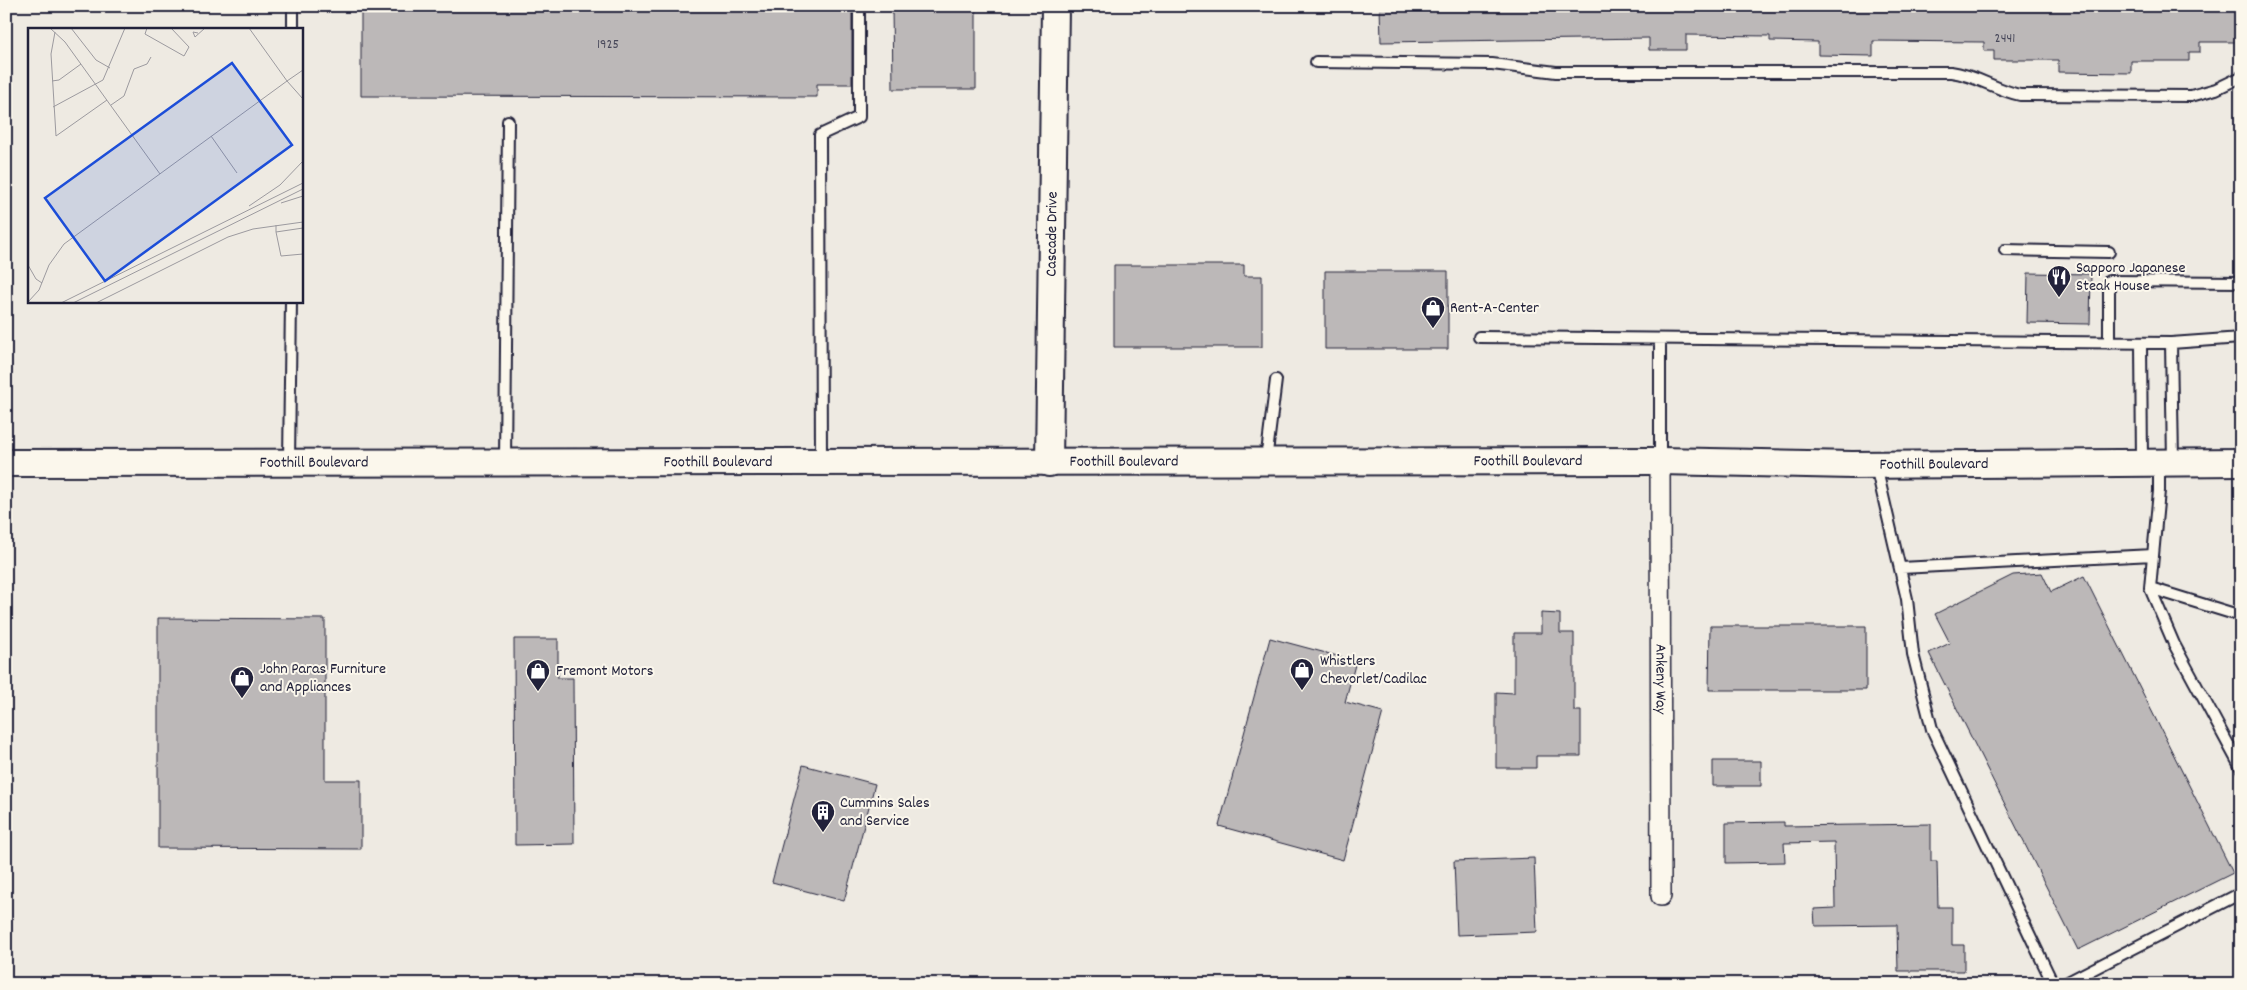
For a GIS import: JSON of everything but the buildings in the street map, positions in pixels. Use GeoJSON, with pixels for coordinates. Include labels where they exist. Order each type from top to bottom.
{"type":"FeatureCollection","features":[{"type":"Feature","properties":{"kind":"street","name":"Cascade Drive"},"geometry":{"type":"LineString","coordinates":[[1049,463],[1054,6]]}},
{"type":"Feature","properties":{"kind":"street","name":"Foothill Boulevard"},"geometry":{"type":"LineString","coordinates":[[6,463],[1660,461],[1876,465],[2241,462]]}},
{"type":"Feature","properties":{"kind":"street","name":"Ankeny Way"},"geometry":{"type":"LineString","coordinates":[[1660,461],[1661,896]]}},
{"type":"Feature","properties":{"kind":"lane"},"geometry":{"type":"LineString","coordinates":[[293,6],[293,28]]}},
{"type":"Feature","properties":{"kind":"lane"},"geometry":{"type":"LineString","coordinates":[[821,463],[820,135],[859,117],[858,6]]}},
{"type":"Feature","properties":{"kind":"lane"},"geometry":{"type":"LineString","coordinates":[[1316,62],[1492,64],[1556,72],[1952,72],[1972,77],[2006,92],[2020,95],[2191,96],[2216,89],[2241,77]]}},
{"type":"Feature","properties":{"kind":"lane"},"geometry":{"type":"LineString","coordinates":[[505,462],[508,120]]}},
{"type":"Feature","properties":{"kind":"lane"},"geometry":{"type":"LineString","coordinates":[[2005,250],[2109,252]]}},
{"type":"Feature","properties":{"kind":"lane"},"geometry":{"type":"LineString","coordinates":[[2109,343],[2109,281],[2241,282]]}},
{"type":"Feature","properties":{"kind":"lane"},"geometry":{"type":"LineString","coordinates":[[289,462],[291,302]]}},
{"type":"Feature","properties":{"kind":"lane"},"geometry":{"type":"LineString","coordinates":[[1479,337],[2109,343],[2171,343],[2241,338]]}},
{"type":"Feature","properties":{"kind":"lane"},"geometry":{"type":"LineString","coordinates":[[1660,339],[1660,461]]}},
{"type":"Feature","properties":{"kind":"lane"},"geometry":{"type":"LineString","coordinates":[[2142,343],[2158,463]]}},
{"type":"Feature","properties":{"kind":"lane"},"geometry":{"type":"LineString","coordinates":[[2171,343],[2158,463],[2150,588],[2174,644],[2241,768]]}},
{"type":"Feature","properties":{"kind":"lane"},"geometry":{"type":"LineString","coordinates":[[1266,462],[1276,380]]}},
{"type":"Feature","properties":{"kind":"lane"},"geometry":{"type":"LineString","coordinates":[[1876,465],[1908,599],[1913,654],[1932,729],[2053,984]]}},
{"type":"Feature","properties":{"kind":"lane"},"geometry":{"type":"LineString","coordinates":[[1901,568],[2153,555]]}},
{"type":"Feature","properties":{"kind":"lane"},"geometry":{"type":"LineString","coordinates":[[2150,588],[2241,616]]}},
{"type":"Feature","properties":{"kind":"lane"},"geometry":{"type":"LineString","coordinates":[[2064,984],[2241,893]]}},
{"type":"Feature","properties":{"kind":"place","name":"Sapporo Japanese Steak House"},"geometry":{"type":"Point","coordinates":[2059,298]}},
{"type":"Feature","properties":{"kind":"place","name":"Rent-A-Center"},"geometry":{"type":"Point","coordinates":[1433,329]}},
{"type":"Feature","properties":{"kind":"place","name":"Whistlers Chevorlet/Cadilac"},"geometry":{"type":"Point","coordinates":[1302,691]}},
{"type":"Feature","properties":{"kind":"place","name":"Fremont Motors"},"geometry":{"type":"Point","coordinates":[538,692]}},
{"type":"Feature","properties":{"kind":"place","name":"John Paras Furniture and Appliances"},"geometry":{"type":"Point","coordinates":[242,699]}},
{"type":"Feature","properties":{"kind":"place","name":"Cummins Sales and Service"},"geometry":{"type":"Point","coordinates":[823,833]}}]}
